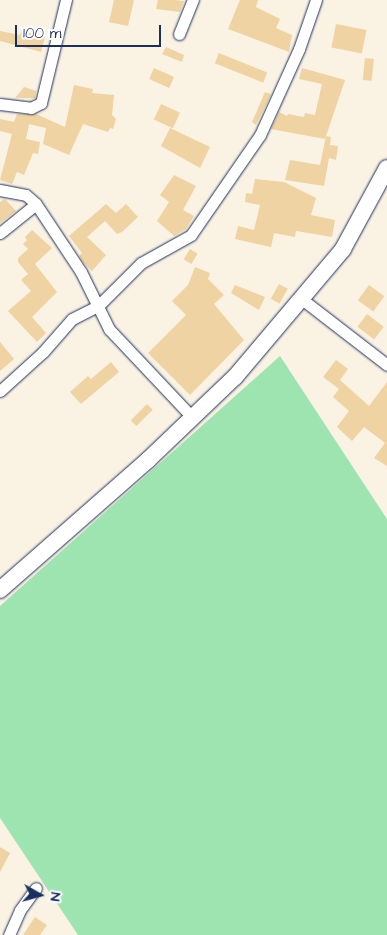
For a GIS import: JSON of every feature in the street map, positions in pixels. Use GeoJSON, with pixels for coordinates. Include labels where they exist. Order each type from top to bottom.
{"type":"FeatureCollection","features":[{"type":"Feature","properties":{"kind":"street"},"geometry":{"type":"LineString","coordinates":[[0,104],[31,108],[40,103],[66,0]]}},
{"type":"Feature","properties":{"kind":"street"},"geometry":{"type":"LineString","coordinates":[[179,34],[193,0]]}},
{"type":"Feature","properties":{"kind":"street"},"geometry":{"type":"LineString","coordinates":[[0,392],[44,352],[72,319],[98,306],[141,264],[191,235],[260,135],[299,49],[316,0]]}},
{"type":"Feature","properties":{"kind":"street"},"geometry":{"type":"LineString","coordinates":[[0,590],[236,377],[303,300],[343,249],[387,168]]}},
{"type":"Feature","properties":{"kind":"street"},"geometry":{"type":"LineString","coordinates":[[0,190],[26,194],[36,204],[81,272],[108,330],[192,418]]}},
{"type":"Feature","properties":{"kind":"street"},"geometry":{"type":"LineString","coordinates":[[0,233],[36,204]]}},
{"type":"Feature","properties":{"kind":"street"},"geometry":{"type":"LineString","coordinates":[[303,300],[387,365]]}},
{"type":"Feature","properties":{"kind":"street"},"geometry":{"type":"LineString","coordinates":[[9,935],[36,888]]}},
{"type":"Feature","properties":{"kind":"green space"},"geometry":{"type":"Polygon","coordinates":[[[280,356],[387,519],[387,935],[78,935],[0,818],[0,606],[280,356]]]}},
{"type":"Feature","properties":{"kind":"building"},"geometry":{"type":"Polygon","coordinates":[[[114,0],[134,0],[128,26],[109,22],[114,0]]]}},
{"type":"Feature","properties":{"kind":"building"},"geometry":{"type":"Polygon","coordinates":[[[158,0],[184,1],[180,12],[156,9],[158,0]]]}},
{"type":"Feature","properties":{"kind":"building"},"geometry":{"type":"Polygon","coordinates":[[[240,0],[258,0],[256,7],[280,19],[276,28],[292,35],[289,52],[228,29],[240,0]]]}},
{"type":"Feature","properties":{"kind":"building"},"geometry":{"type":"Polygon","coordinates":[[[336,24],[366,30],[362,53],[331,48],[336,24]]]}},
{"type":"Feature","properties":{"kind":"building"},"geometry":{"type":"Polygon","coordinates":[[[0,31],[20,35],[21,31],[45,37],[41,52],[0,41],[0,31]]]}},
{"type":"Feature","properties":{"kind":"building"},"geometry":{"type":"Polygon","coordinates":[[[166,47],[184,55],[182,62],[162,54],[166,47]]]}},
{"type":"Feature","properties":{"kind":"building"},"geometry":{"type":"Polygon","coordinates":[[[219,53],[267,72],[263,83],[215,63],[219,53]]]}},
{"type":"Feature","properties":{"kind":"building"},"geometry":{"type":"Polygon","coordinates":[[[365,58],[374,59],[372,81],[363,80],[365,58]]]}},
{"type":"Feature","properties":{"kind":"building"},"geometry":{"type":"Polygon","coordinates":[[[154,68],[174,77],[169,88],[149,79],[154,68]]]}},
{"type":"Feature","properties":{"kind":"building"},"geometry":{"type":"Polygon","coordinates":[[[302,68],[345,80],[325,139],[271,129],[279,112],[287,116],[288,114],[304,117],[305,113],[315,115],[322,84],[299,79],[302,68]]]}},
{"type":"Feature","properties":{"kind":"building"},"geometry":{"type":"Polygon","coordinates":[[[74,85],[93,89],[92,93],[114,95],[112,115],[116,119],[113,129],[110,128],[108,132],[83,124],[69,155],[43,144],[46,128],[29,124],[26,139],[40,142],[38,154],[33,153],[24,175],[17,172],[12,184],[0,180],[12,134],[0,131],[0,119],[14,122],[17,114],[36,114],[65,127],[74,85]]]}},
{"type":"Feature","properties":{"kind":"building"},"geometry":{"type":"Polygon","coordinates":[[[24,87],[36,91],[35,98],[15,98],[24,87]]]}},
{"type":"Feature","properties":{"kind":"building"},"geometry":{"type":"Polygon","coordinates":[[[265,92],[271,94],[256,125],[252,122],[265,92]]]}},
{"type":"Feature","properties":{"kind":"building"},"geometry":{"type":"Polygon","coordinates":[[[161,104],[180,113],[173,128],[154,119],[161,104]]]}},
{"type":"Feature","properties":{"kind":"building"},"geometry":{"type":"Polygon","coordinates":[[[170,128],[210,147],[200,168],[161,146],[170,128]]]}},
{"type":"Feature","properties":{"kind":"building"},"geometry":{"type":"Polygon","coordinates":[[[326,136],[331,137],[330,145],[338,146],[336,160],[329,158],[324,186],[285,180],[290,160],[320,165],[326,136]]]}},
{"type":"Feature","properties":{"kind":"building"},"geometry":{"type":"Polygon","coordinates":[[[174,175],[196,186],[183,210],[194,216],[186,229],[174,236],[157,221],[169,202],[160,195],[174,175]]]}},
{"type":"Feature","properties":{"kind":"building"},"geometry":{"type":"Polygon","coordinates":[[[255,179],[284,182],[316,198],[311,215],[335,220],[332,237],[296,231],[295,237],[274,233],[271,247],[235,239],[238,226],[254,230],[260,205],[245,202],[246,193],[252,194],[255,179]]]}},
{"type":"Feature","properties":{"kind":"building"},"geometry":{"type":"Polygon","coordinates":[[[5,199],[16,211],[0,223],[0,202],[5,199]]]}},
{"type":"Feature","properties":{"kind":"building"},"geometry":{"type":"Polygon","coordinates":[[[106,204],[116,213],[126,204],[138,217],[122,232],[117,234],[105,221],[87,237],[106,255],[92,271],[79,256],[82,253],[69,236],[106,204]]]}},
{"type":"Feature","properties":{"kind":"building"},"geometry":{"type":"Polygon","coordinates":[[[32,230],[52,248],[35,264],[57,292],[32,317],[46,333],[37,342],[8,311],[31,291],[21,280],[28,274],[18,262],[18,258],[28,249],[23,244],[27,240],[25,237],[32,230]]]}},
{"type":"Feature","properties":{"kind":"building"},"geometry":{"type":"Polygon","coordinates":[[[190,249],[198,254],[191,264],[184,259],[190,249]]]}},
{"type":"Feature","properties":{"kind":"building"},"geometry":{"type":"Polygon","coordinates":[[[195,267],[210,273],[208,279],[224,295],[214,304],[244,340],[190,395],[148,353],[186,315],[172,301],[188,285],[195,267]]]}},
{"type":"Feature","properties":{"kind":"building"},"geometry":{"type":"Polygon","coordinates":[[[279,284],[288,289],[280,304],[271,299],[279,284]]]}},
{"type":"Feature","properties":{"kind":"building"},"geometry":{"type":"Polygon","coordinates":[[[235,285],[265,297],[259,310],[231,293],[235,285]]]}},
{"type":"Feature","properties":{"kind":"building"},"geometry":{"type":"Polygon","coordinates":[[[369,285],[384,296],[373,312],[358,300],[369,285]]]}},
{"type":"Feature","properties":{"kind":"building"},"geometry":{"type":"Polygon","coordinates":[[[367,314],[384,327],[374,339],[357,327],[367,314]]]}},
{"type":"Feature","properties":{"kind":"building"},"geometry":{"type":"Polygon","coordinates":[[[0,342],[14,359],[0,371],[0,342]]]}},
{"type":"Feature","properties":{"kind":"building"},"geometry":{"type":"Polygon","coordinates":[[[336,360],[348,369],[340,380],[369,406],[387,382],[387,466],[374,458],[385,443],[364,427],[352,441],[337,427],[349,411],[333,397],[339,389],[323,377],[336,360]]]}},
{"type":"Feature","properties":{"kind":"building"},"geometry":{"type":"Polygon","coordinates":[[[111,362],[119,372],[81,404],[70,392],[88,376],[91,379],[111,362]]]}},
{"type":"Feature","properties":{"kind":"building"},"geometry":{"type":"Polygon","coordinates":[[[147,404],[153,410],[136,426],[131,420],[147,404]]]}},
{"type":"Feature","properties":{"kind":"building"},"geometry":{"type":"Polygon","coordinates":[[[0,847],[10,853],[0,872],[0,847]]]}},
{"type":"Feature","properties":{"kind":"building"},"geometry":{"type":"Polygon","coordinates":[[[35,917],[47,925],[40,935],[23,935],[35,917]]]}}]}
